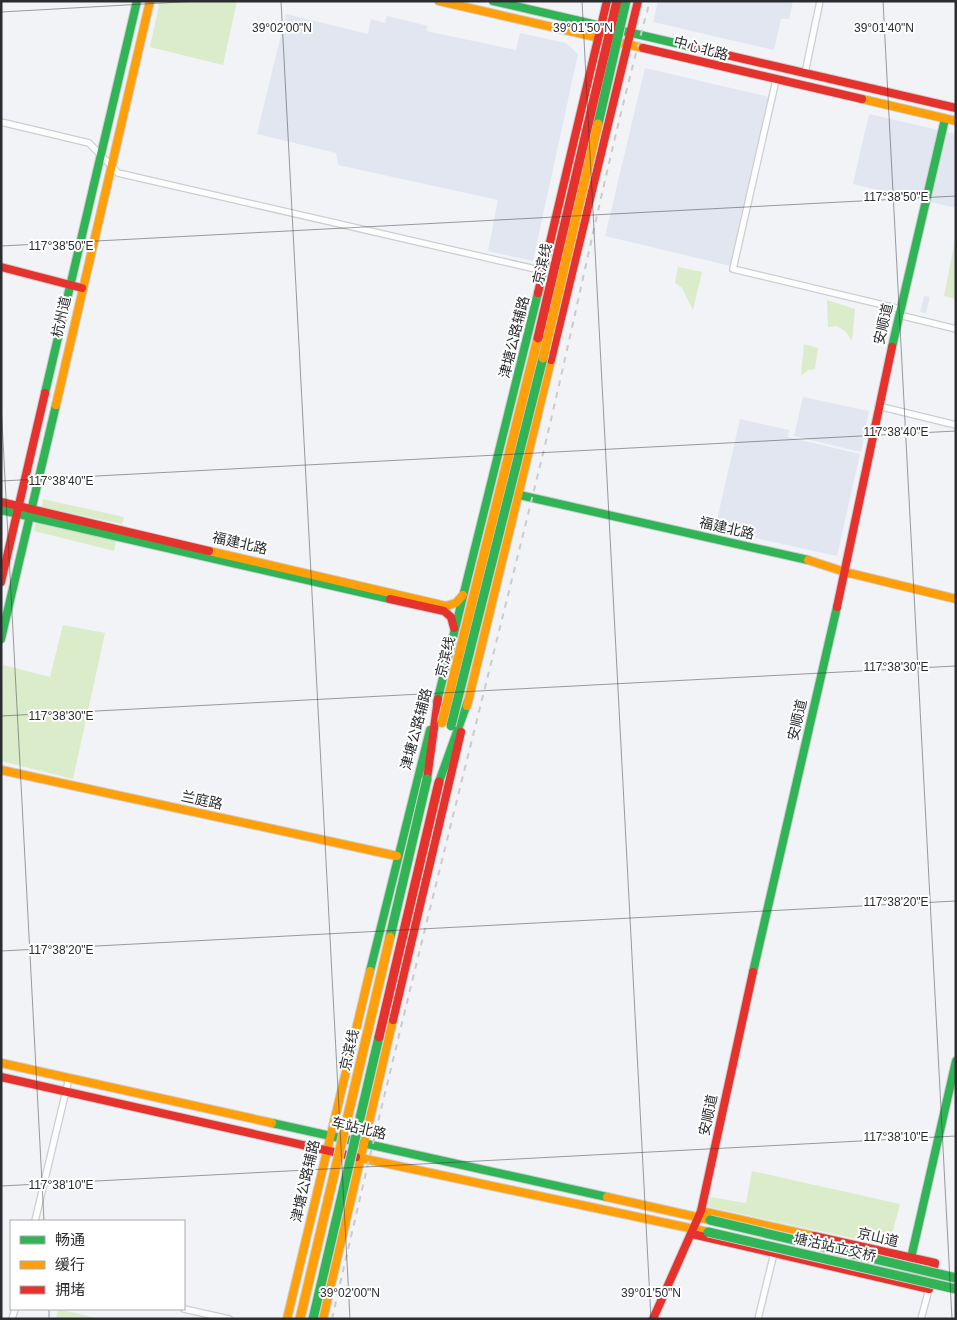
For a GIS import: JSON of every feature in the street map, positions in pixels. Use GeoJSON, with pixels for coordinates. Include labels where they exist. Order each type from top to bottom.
{"type":"FeatureCollection","features":[{"type":"Feature","properties":{"kind":"main road","name":"杭州道"},"geometry":{"type":"LineString","coordinates":[[1,582],[137,1]]}},
{"type":"Feature","properties":{"kind":"main road","name":"杭州道"},"geometry":{"type":"LineString","coordinates":[[1,640],[150,1]]}},
{"type":"Feature","properties":{"kind":"main road","name":"中心北路"},"geometry":{"type":"LineString","coordinates":[[439,1],[599,39],[611,41],[653,39],[956,108]]}},
{"type":"Feature","properties":{"kind":"main road","name":"中心北路"},"geometry":{"type":"LineString","coordinates":[[493,1],[602,27],[650,49],[956,121]]}},
{"type":"Feature","properties":{"kind":"main road","name":"津塘公路辅路"},"geometry":{"type":"LineString","coordinates":[[287,1319],[396,856],[466,590],[544,272],[607,1]]}},
{"type":"Feature","properties":{"kind":"main road","name":"京滨线"},"geometry":{"type":"LineString","coordinates":[[313,1319],[439,782],[447,724],[617,1]]}},
{"type":"Feature","properties":{"kind":"main road","name":"京滨线"},"geometry":{"type":"LineString","coordinates":[[300,1319],[427,780],[447,724],[560,292],[626,1]]}},
{"type":"Feature","properties":{"kind":"main road"},"geometry":{"type":"LineString","coordinates":[[323,1319],[468,701],[638,1]]}},
{"type":"Feature","properties":{"kind":"main road"},"geometry":{"type":"LineString","coordinates":[[574,33],[584,37],[591,45],[594,62]]}},
{"type":"Feature","properties":{"kind":"main road"},"geometry":{"type":"LineString","coordinates":[[594,62],[599,53],[611,41]]}},
{"type":"Feature","properties":{"kind":"main road"},"geometry":{"type":"LineString","coordinates":[[622,67],[632,53],[650,49]]}},
{"type":"Feature","properties":{"kind":"main road","name":"安顺道"},"geometry":{"type":"LineString","coordinates":[[653,1319],[700,1214],[754,968],[845,572],[878,406],[945,119]]}},
{"type":"Feature","properties":{"kind":"main road"},"geometry":{"type":"LineString","coordinates":[[1,267],[82,288]]}},
{"type":"Feature","properties":{"kind":"main road","name":"福建北路"},"geometry":{"type":"LineString","coordinates":[[491,488],[818,562],[845,572],[956,599]]}},
{"type":"Feature","properties":{"kind":"main road","name":"福建北路"},"geometry":{"type":"LineString","coordinates":[[1,502],[30,513],[444,611],[453,621],[454,635]]}},
{"type":"Feature","properties":{"kind":"main road","name":"福建北路"},"geometry":{"type":"LineString","coordinates":[[1,510],[18,510]]}},
{"type":"Feature","properties":{"kind":"main road","name":"福建北路"},"geometry":{"type":"LineString","coordinates":[[30,513],[446,606],[456,603],[466,590]]}},
{"type":"Feature","properties":{"kind":"main road"},"geometry":{"type":"LineString","coordinates":[[427,780],[438,699]]}},
{"type":"Feature","properties":{"kind":"main road"},"geometry":{"type":"LineString","coordinates":[[439,782],[468,701]]}},
{"type":"Feature","properties":{"kind":"main road","name":"兰庭路"},"geometry":{"type":"LineString","coordinates":[[1,770],[396,856]]}},
{"type":"Feature","properties":{"kind":"main road","name":"京山道"},"geometry":{"type":"LineString","coordinates":[[700,1214],[911,1258],[956,1061]]}},
{"type":"Feature","properties":{"kind":"main road","name":"车站北路"},"geometry":{"type":"LineString","coordinates":[[1,1063],[364,1143],[700,1214],[710,1220]]}},
{"type":"Feature","properties":{"kind":"main road","name":"车站北路"},"geometry":{"type":"LineString","coordinates":[[1,1077],[693,1232],[708,1232]]}},
{"type":"Feature","properties":{"kind":"main road","name":"塘沽站立交桥"},"geometry":{"type":"LineString","coordinates":[[710,1220],[956,1278]]}},
{"type":"Feature","properties":{"kind":"main road"},"geometry":{"type":"LineString","coordinates":[[693,1232],[774,1254],[928,1289],[935,1264],[911,1258]]}},
{"type":"Feature","properties":{"kind":"main road","name":"塘沽站立交桥"},"geometry":{"type":"LineString","coordinates":[[708,1232],[956,1289]]}},
{"type":"Feature","properties":{"kind":"street"},"geometry":{"type":"LineString","coordinates":[[804,74],[820,1]]}},
{"type":"Feature","properties":{"kind":"street"},"geometry":{"type":"LineString","coordinates":[[776,80],[733,269],[900,312],[956,329]]}},
{"type":"Feature","properties":{"kind":"street"},"geometry":{"type":"LineString","coordinates":[[1,122],[89,143],[118,173],[544,272]]}},
{"type":"Feature","properties":{"kind":"street"},"geometry":{"type":"LineString","coordinates":[[878,406],[956,425]]}},
{"type":"Feature","properties":{"kind":"street"},"geometry":{"type":"LineString","coordinates":[[35,1220],[69,1078]]}},
{"type":"Feature","properties":{"kind":"street"},"geometry":{"type":"LineString","coordinates":[[758,1319],[774,1254]]}},
{"type":"Feature","properties":{"kind":"street"},"geometry":{"type":"LineString","coordinates":[[921,1319],[928,1289]]}},
{"type":"Feature","properties":{"kind":"street"},"geometry":{"type":"LineString","coordinates":[[185,1309],[229,1319]]}},
{"type":"Feature","properties":{"kind":"shaded area"},"geometry":{"type":"Polygon","coordinates":[[[658,1],[793,1],[789,19],[781,19],[774,50],[653,22],[658,1]]]}},
{"type":"Feature","properties":{"kind":"shaded area"},"geometry":{"type":"Polygon","coordinates":[[[286,14],[368,34],[371,19],[385,23],[387,16],[428,26],[426,31],[516,50],[520,33],[566,43],[578,54],[533,261],[488,251],[498,200],[338,165],[336,153],[257,134],[286,14]]]}},
{"type":"Feature","properties":{"kind":"shaded area"},"geometry":{"type":"Polygon","coordinates":[[[645,68],[769,97],[731,266],[605,236],[645,68]]]}},
{"type":"Feature","properties":{"kind":"shaded area"},"geometry":{"type":"Polygon","coordinates":[[[869,114],[956,134],[956,208],[853,184],[869,114]]]}},
{"type":"Feature","properties":{"kind":"shaded area"},"geometry":{"type":"Polygon","coordinates":[[[924,296],[930,297],[926,313],[920,312],[924,296]]]}},
{"type":"Feature","properties":{"kind":"shaded area"},"geometry":{"type":"Polygon","coordinates":[[[803,397],[869,411],[861,452],[794,436],[803,397]]]}},
{"type":"Feature","properties":{"kind":"shaded area"},"geometry":{"type":"Polygon","coordinates":[[[740,419],[789,430],[788,437],[860,454],[837,556],[715,529],[740,419]]]}},
{"type":"Feature","properties":{"kind":"green space"},"geometry":{"type":"Polygon","coordinates":[[[160,1],[237,1],[223,65],[150,47],[160,1]]]}},
{"type":"Feature","properties":{"kind":"green space"},"geometry":{"type":"Polygon","coordinates":[[[956,235],[956,299],[944,296],[956,235]]]}},
{"type":"Feature","properties":{"kind":"green space"},"geometry":{"type":"Polygon","coordinates":[[[678,267],[702,272],[693,310],[682,288],[675,283],[678,267]]]}},
{"type":"Feature","properties":{"kind":"green space"},"geometry":{"type":"Polygon","coordinates":[[[827,300],[855,309],[852,341],[846,332],[837,326],[828,327],[827,300]]]}},
{"type":"Feature","properties":{"kind":"green space"},"geometry":{"type":"Polygon","coordinates":[[[804,344],[818,348],[815,369],[808,370],[801,376],[804,344]]]}},
{"type":"Feature","properties":{"kind":"green space"},"geometry":{"type":"Polygon","coordinates":[[[43,499],[124,517],[122,524],[42,507],[43,499]]]}},
{"type":"Feature","properties":{"kind":"green space"},"geometry":{"type":"Polygon","coordinates":[[[36,521],[116,540],[114,551],[34,531],[36,521]]]}},
{"type":"Feature","properties":{"kind":"green space"},"geometry":{"type":"Polygon","coordinates":[[[63,625],[105,633],[73,779],[1,761],[3,665],[50,677],[63,625]]]}},
{"type":"Feature","properties":{"kind":"green space"},"geometry":{"type":"Polygon","coordinates":[[[752,1171],[900,1204],[889,1246],[709,1207],[710,1197],[746,1203],[752,1171]]]}},
{"type":"Feature","properties":{"kind":"green space"},"geometry":{"type":"Polygon","coordinates":[[[58,1310],[62,1310],[101,1319],[56,1319],[58,1310]]]}},
{"type":"Feature","properties":{"kind":"railway"},"geometry":{"type":"LineString","coordinates":[[332,1319],[407,1003],[537,478],[619,120],[650,1]]}},
{"type":"Feature","properties":{"kind":"traffic: fast"},"geometry":{"type":"LineString","coordinates":[[45,393],[137,1]]}},
{"type":"Feature","properties":{"kind":"traffic: fast"},"geometry":{"type":"LineString","coordinates":[[493,1],[688,46]]}},
{"type":"Feature","properties":{"kind":"traffic: fast"},"geometry":{"type":"LineString","coordinates":[[598,124],[626,1]]}},
{"type":"Feature","properties":{"kind":"traffic: fast"},"geometry":{"type":"LineString","coordinates":[[892,347],[945,119]]}},
{"type":"Feature","properties":{"kind":"traffic: fast"},"geometry":{"type":"LineString","coordinates":[[437,702],[538,293]]}},
{"type":"Feature","properties":{"kind":"traffic: fast"},"geometry":{"type":"LineString","coordinates":[[451,726],[543,358]]}},
{"type":"Feature","properties":{"kind":"traffic: fast"},"geometry":{"type":"LineString","coordinates":[[1,639],[56,405]]}},
{"type":"Feature","properties":{"kind":"traffic: fast"},"geometry":{"type":"LineString","coordinates":[[515,494],[808,560]]}},
{"type":"Feature","properties":{"kind":"traffic: fast"},"geometry":{"type":"LineString","coordinates":[[1,510],[390,599]]}},
{"type":"Feature","properties":{"kind":"traffic: fast"},"geometry":{"type":"LineString","coordinates":[[753,972],[837,607]]}},
{"type":"Feature","properties":{"kind":"traffic: fast"},"geometry":{"type":"LineString","coordinates":[[439,782],[468,701]]}},
{"type":"Feature","properties":{"kind":"traffic: fast"},"geometry":{"type":"LineString","coordinates":[[370,971],[430,730]]}},
{"type":"Feature","properties":{"kind":"traffic: fast"},"geometry":{"type":"LineString","coordinates":[[390,937],[427,779]]}},
{"type":"Feature","properties":{"kind":"traffic: fast"},"geometry":{"type":"LineString","coordinates":[[313,1319],[379,1037]]}},
{"type":"Feature","properties":{"kind":"traffic: fast"},"geometry":{"type":"LineString","coordinates":[[911,1258],[956,1061]]}},
{"type":"Feature","properties":{"kind":"traffic: fast"},"geometry":{"type":"LineString","coordinates":[[272,1123],[607,1197]]}},
{"type":"Feature","properties":{"kind":"traffic: fast"},"geometry":{"type":"LineString","coordinates":[[710,1220],[956,1278]]}},
{"type":"Feature","properties":{"kind":"traffic: fast"},"geometry":{"type":"LineString","coordinates":[[708,1232],[956,1289]]}},
{"type":"Feature","properties":{"kind":"traffic: slow"},"geometry":{"type":"LineString","coordinates":[[56,405],[150,1]]}},
{"type":"Feature","properties":{"kind":"traffic: slow"},"geometry":{"type":"LineString","coordinates":[[439,1],[643,48]]}},
{"type":"Feature","properties":{"kind":"traffic: slow"},"geometry":{"type":"LineString","coordinates":[[862,99],[956,121]]}},
{"type":"Feature","properties":{"kind":"traffic: slow"},"geometry":{"type":"LineString","coordinates":[[543,358],[598,124]]}},
{"type":"Feature","properties":{"kind":"traffic: slow"},"geometry":{"type":"LineString","coordinates":[[442,723],[538,338]]}},
{"type":"Feature","properties":{"kind":"traffic: slow"},"geometry":{"type":"LineString","coordinates":[[467,706],[551,360]]}},
{"type":"Feature","properties":{"kind":"traffic: slow"},"geometry":{"type":"LineString","coordinates":[[209,551],[446,606],[456,603],[463,595]]}},
{"type":"Feature","properties":{"kind":"traffic: slow"},"geometry":{"type":"LineString","coordinates":[[808,560],[845,572],[956,599]]}},
{"type":"Feature","properties":{"kind":"traffic: slow"},"geometry":{"type":"LineString","coordinates":[[1,770],[397,856]]}},
{"type":"Feature","properties":{"kind":"traffic: slow"},"geometry":{"type":"LineString","coordinates":[[300,1319],[390,937]]}},
{"type":"Feature","properties":{"kind":"traffic: slow"},"geometry":{"type":"LineString","coordinates":[[287,1319],[370,971]]}},
{"type":"Feature","properties":{"kind":"traffic: slow"},"geometry":{"type":"LineString","coordinates":[[323,1319],[393,1020]]}},
{"type":"Feature","properties":{"kind":"traffic: slow"},"geometry":{"type":"LineString","coordinates":[[1,1063],[272,1123]]}},
{"type":"Feature","properties":{"kind":"traffic: slow"},"geometry":{"type":"LineString","coordinates":[[356,1157],[708,1232]]}},
{"type":"Feature","properties":{"kind":"traffic: slow"},"geometry":{"type":"LineString","coordinates":[[607,1197],[710,1220]]}},
{"type":"Feature","properties":{"kind":"traffic: slow"},"geometry":{"type":"LineString","coordinates":[[701,1211],[814,1236]]}},
{"type":"Feature","properties":{"kind":"traffic: jam"},"geometry":{"type":"LineString","coordinates":[[538,293],[607,1]]}},
{"type":"Feature","properties":{"kind":"traffic: jam"},"geometry":{"type":"LineString","coordinates":[[538,338],[617,1]]}},
{"type":"Feature","properties":{"kind":"traffic: jam"},"geometry":{"type":"LineString","coordinates":[[551,360],[638,1]]}},
{"type":"Feature","properties":{"kind":"traffic: jam"},"geometry":{"type":"LineString","coordinates":[[688,46],[956,108]]}},
{"type":"Feature","properties":{"kind":"traffic: jam"},"geometry":{"type":"LineString","coordinates":[[643,48],[862,99]]}},
{"type":"Feature","properties":{"kind":"traffic: jam"},"geometry":{"type":"LineString","coordinates":[[1,267],[82,288]]}},
{"type":"Feature","properties":{"kind":"traffic: jam"},"geometry":{"type":"LineString","coordinates":[[837,607],[892,347]]}},
{"type":"Feature","properties":{"kind":"traffic: jam"},"geometry":{"type":"LineString","coordinates":[[1,582],[45,393]]}},
{"type":"Feature","properties":{"kind":"traffic: jam"},"geometry":{"type":"LineString","coordinates":[[1,502],[209,551]]}},
{"type":"Feature","properties":{"kind":"traffic: jam"},"geometry":{"type":"LineString","coordinates":[[390,599],[444,611],[451,617],[454,628]]}},
{"type":"Feature","properties":{"kind":"traffic: jam"},"geometry":{"type":"LineString","coordinates":[[427,779],[438,699]]}},
{"type":"Feature","properties":{"kind":"traffic: jam"},"geometry":{"type":"LineString","coordinates":[[393,1020],[461,732]]}},
{"type":"Feature","properties":{"kind":"traffic: jam"},"geometry":{"type":"LineString","coordinates":[[379,1037],[439,782]]}},
{"type":"Feature","properties":{"kind":"traffic: jam"},"geometry":{"type":"LineString","coordinates":[[653,1319],[701,1211],[753,972]]}},
{"type":"Feature","properties":{"kind":"traffic: jam"},"geometry":{"type":"LineString","coordinates":[[1,1077],[356,1157]]}},
{"type":"Feature","properties":{"kind":"traffic: jam"},"geometry":{"type":"LineString","coordinates":[[692,1234],[929,1289],[935,1263],[814,1236]]}}]}
